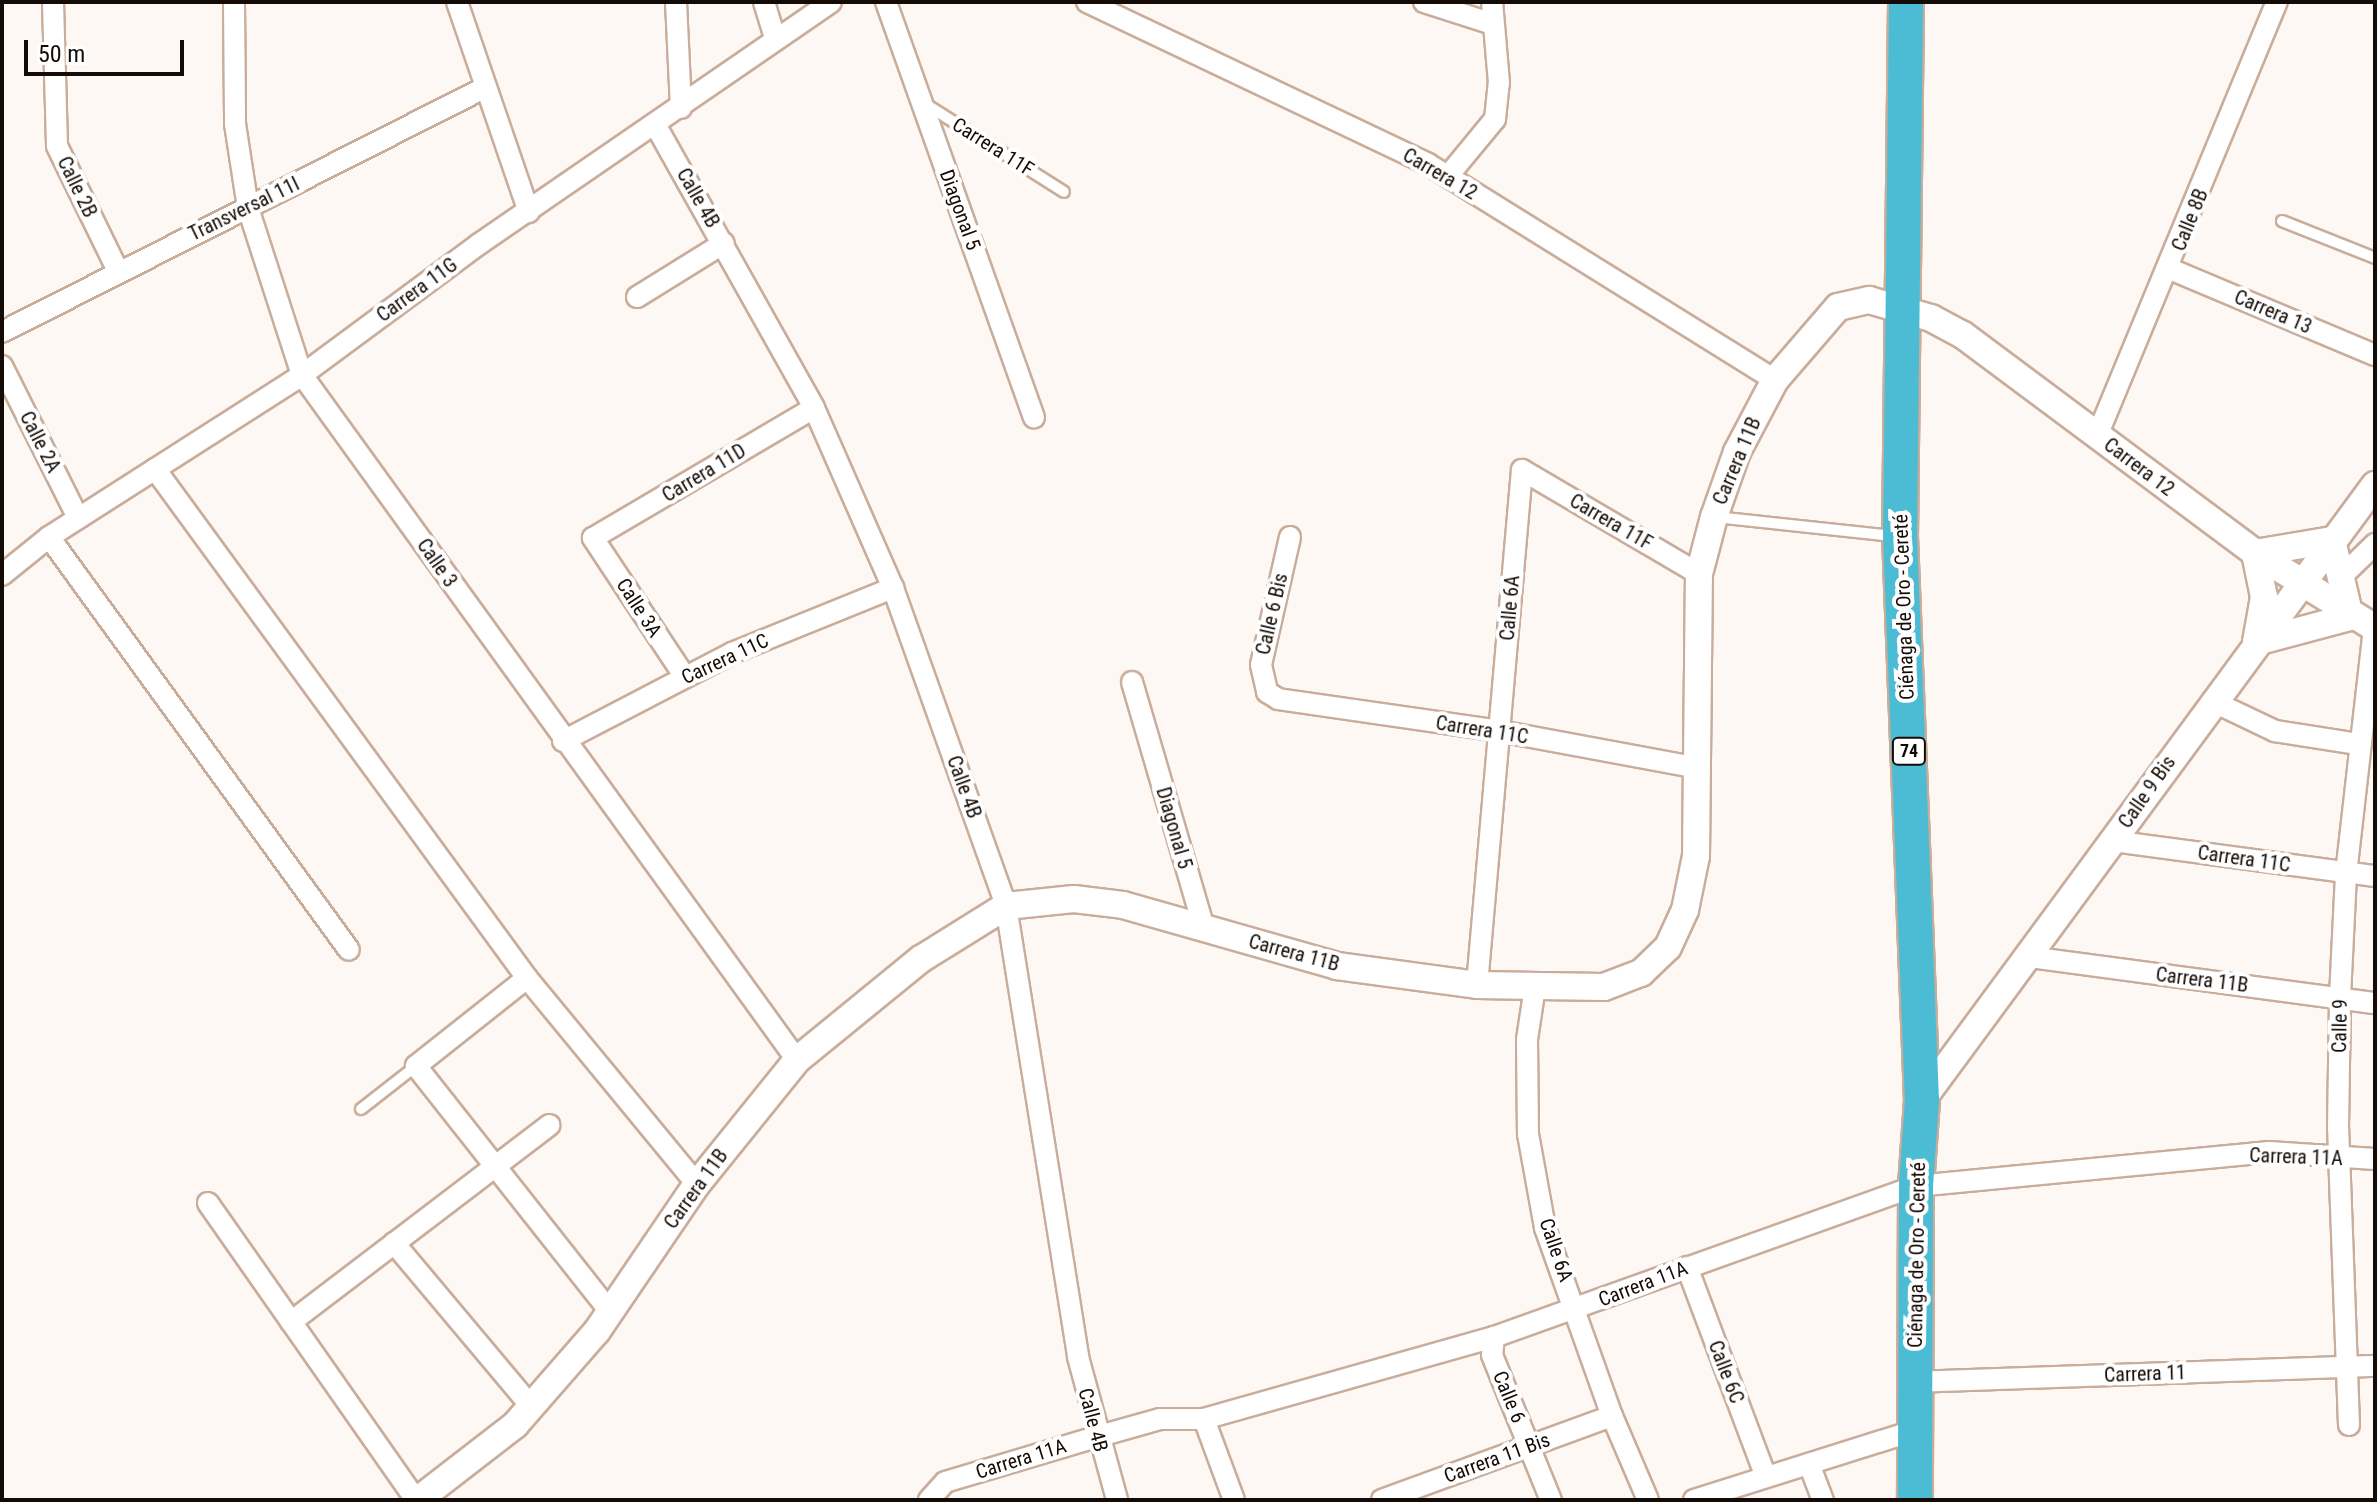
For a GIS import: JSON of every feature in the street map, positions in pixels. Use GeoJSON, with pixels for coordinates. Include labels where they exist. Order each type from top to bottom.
{"type":"FeatureCollection","features":[{"type":"Feature","properties":{"kind":"highway","name":"Ciénaga de Oro - Cereté"},"geometry":{"type":"LineString","coordinates":[[1906,2],[1900,536],[1922,1100],[1916,1186],[1915,1500]]}},
{"type":"Feature","properties":{"kind":"street","name":"Calle 2B"},"geometry":{"type":"LineString","coordinates":[[53,2],[57,146],[118,271]]}},
{"type":"Feature","properties":{"kind":"street","name":"Calle 3"},"geometry":{"type":"LineString","coordinates":[[234,2],[235,124],[248,208],[302,375],[563,741],[797,1060]]}},
{"type":"Feature","properties":{"kind":"street"},"geometry":{"type":"LineString","coordinates":[[457,2],[529,212]]}},
{"type":"Feature","properties":{"kind":"street"},"geometry":{"type":"LineString","coordinates":[[676,2],[681,108]]}},
{"type":"Feature","properties":{"kind":"street"},"geometry":{"type":"LineString","coordinates":[[764,2],[775,38]]}},
{"type":"Feature","properties":{"kind":"street","name":"Carrera 11G"},"geometry":{"type":"LineString","coordinates":[[2,575],[49,537],[302,375],[529,212],[656,126],[775,38],[831,2]]}},
{"type":"Feature","properties":{"kind":"street","name":"Diagonal 5"},"geometry":{"type":"LineString","coordinates":[[886,2],[1034,417]]}},
{"type":"Feature","properties":{"kind":"street","name":"Carrera 12"},"geometry":{"type":"LineString","coordinates":[[1087,2],[1448,176],[1775,380]]}},
{"type":"Feature","properties":{"kind":"street"},"geometry":{"type":"LineString","coordinates":[[1424,2],[1493,24]]}},
{"type":"Feature","properties":{"kind":"street"},"geometry":{"type":"LineString","coordinates":[[1448,176],[1495,119],[1499,83],[1492,2]]}},
{"type":"Feature","properties":{"kind":"street","name":"Calle 8B"},"geometry":{"type":"LineString","coordinates":[[2097,436],[2170,269],[2277,2]]}},
{"type":"Feature","properties":{"kind":"street","name":"Transversal 11I"},"geometry":{"type":"LineString","coordinates":[[2,332],[486,87]]}},
{"type":"Feature","properties":{"kind":"street","name":"Calle 4B"},"geometry":{"type":"LineString","coordinates":[[656,126],[814,408],[893,588],[1006,906],[1078,1357],[1096,1437],[1117,1500]]}},
{"type":"Feature","properties":{"kind":"street"},"geometry":{"type":"LineString","coordinates":[[637,297],[724,243]]}},
{"type":"Feature","properties":{"kind":"street","name":"Carrera 13"},"geometry":{"type":"LineString","coordinates":[[2170,269],[2375,355]]}},
{"type":"Feature","properties":{"kind":"street","name":"Carrera 11B"},"geometry":{"type":"LineString","coordinates":[[417,1500],[531,1406],[610,1312],[697,1184],[797,1060],[921,959],[1006,906],[1074,899],[1123,905],[1337,966],[1477,985],[1604,987],[1641,973],[1668,947],[1685,910],[1696,856],[1699,574],[1714,517],[1737,452],[1775,380],[1838,307],[1869,300],[1902,308]]}},
{"type":"Feature","properties":{"kind":"street","name":"Carrera 12"},"geometry":{"type":"LineString","coordinates":[[1902,308],[1963,335],[2255,553],[2366,624]]}},
{"type":"Feature","properties":{"kind":"street","name":"Calle 2A"},"geometry":{"type":"LineString","coordinates":[[2,366],[78,518]]}},
{"type":"Feature","properties":{"kind":"street","name":"Carrera 11D"},"geometry":{"type":"LineString","coordinates":[[593,538],[814,408]]}},
{"type":"Feature","properties":{"kind":"street"},"geometry":{"type":"LineString","coordinates":[[155,469],[527,978],[697,1184]]}},
{"type":"Feature","properties":{"kind":"street","name":"Carrera 11F"},"geometry":{"type":"LineString","coordinates":[[1522,470],[1699,574]]}},
{"type":"Feature","properties":{"kind":"street","name":"Calle 6A"},"geometry":{"type":"LineString","coordinates":[[1477,985],[1522,470]]}},
{"type":"Feature","properties":{"kind":"street","name":"Calle 9 Bis"},"geometry":{"type":"LineString","coordinates":[[1922,1100],[2029,957],[2212,701],[2375,485]]}},
{"type":"Feature","properties":{"kind":"street"},"geometry":{"type":"LineString","coordinates":[[49,537],[349,950]]}},
{"type":"Feature","properties":{"kind":"street","name":"Calle 6 Bis"},"geometry":{"type":"LineString","coordinates":[[1267,692],[1261,665],[1290,537]]}},
{"type":"Feature","properties":{"kind":"street","name":"Calle 3A"},"geometry":{"type":"LineString","coordinates":[[593,538],[685,677]]}},
{"type":"Feature","properties":{"kind":"street"},"geometry":{"type":"LineString","coordinates":[[2332,540],[2343,575],[2366,624],[2256,642],[2264,597],[2255,553],[2332,540]]}},
{"type":"Feature","properties":{"kind":"street"},"geometry":{"type":"LineString","coordinates":[[2343,575],[2375,544]]}},
{"type":"Feature","properties":{"kind":"street","name":"Carrera 11C"},"geometry":{"type":"LineString","coordinates":[[563,741],[685,677],[893,588]]}},
{"type":"Feature","properties":{"kind":"street","name":"Calle 9"},"geometry":{"type":"LineString","coordinates":[[2349,1425],[2339,1158],[2340,997],[2346,874],[2366,624]]}},
{"type":"Feature","properties":{"kind":"street","name":"Diagonal 5"},"geometry":{"type":"LineString","coordinates":[[1132,682],[1204,928]]}},
{"type":"Feature","properties":{"kind":"street","name":"Carrera 11C"},"geometry":{"type":"LineString","coordinates":[[1267,692],[1278,699],[1499,731],[1698,768]]}},
{"type":"Feature","properties":{"kind":"street"},"geometry":{"type":"LineString","coordinates":[[2212,701],[2275,731],[2358,744]]}},
{"type":"Feature","properties":{"kind":"street","name":"Carrera 11C"},"geometry":{"type":"LineString","coordinates":[[2112,841],[2375,876]]}},
{"type":"Feature","properties":{"kind":"street","name":"Carrera 11B"},"geometry":{"type":"LineString","coordinates":[[2029,957],[2375,1003]]}},
{"type":"Feature","properties":{"kind":"street"},"geometry":{"type":"LineString","coordinates":[[527,978],[416,1066],[610,1312]]}},
{"type":"Feature","properties":{"kind":"street","name":"Calle 6A"},"geometry":{"type":"LineString","coordinates":[[1535,987],[1527,1039],[1528,1134],[1545,1228],[1577,1309],[1612,1416],[1648,1500]]}},
{"type":"Feature","properties":{"kind":"street"},"geometry":{"type":"LineString","coordinates":[[291,1322],[550,1125]]}},
{"type":"Feature","properties":{"kind":"street","name":"Carrera 11A"},"geometry":{"type":"LineString","coordinates":[[929,1500],[945,1482],[1096,1437],[1160,1419],[1204,1419],[1494,1337],[1916,1186],[2269,1152],[2375,1159]]}},
{"type":"Feature","properties":{"kind":"street"},"geometry":{"type":"LineString","coordinates":[[208,1203],[417,1500]]}},
{"type":"Feature","properties":{"kind":"street"},"geometry":{"type":"LineString","coordinates":[[394,1243],[531,1406]]}},
{"type":"Feature","properties":{"kind":"street","name":"Calle 6C"},"geometry":{"type":"LineString","coordinates":[[1687,1267],[1766,1477]]}},
{"type":"Feature","properties":{"kind":"street","name":"Calle 6"},"geometry":{"type":"LineString","coordinates":[[1494,1337],[1492,1355],[1551,1500]]}},
{"type":"Feature","properties":{"kind":"street","name":"Carrera 11"},"geometry":{"type":"LineString","coordinates":[[1915,1382],[2375,1366]]}},
{"type":"Feature","properties":{"kind":"street","name":"Carrera 11 Bis"},"geometry":{"type":"LineString","coordinates":[[1382,1500],[1612,1416]]}},
{"type":"Feature","properties":{"kind":"street"},"geometry":{"type":"LineString","coordinates":[[1204,1419],[1234,1500]]}},
{"type":"Feature","properties":{"kind":"street"},"geometry":{"type":"LineString","coordinates":[[1694,1500],[1916,1430]]}},
{"type":"Feature","properties":{"kind":"street"},"geometry":{"type":"LineString","coordinates":[[1809,1464],[1823,1500]]}},
{"type":"Feature","properties":{"kind":"lane","name":"Carrera 11F"},"geometry":{"type":"LineString","coordinates":[[922,102],[1064,192]]}},
{"type":"Feature","properties":{"kind":"lane"},"geometry":{"type":"LineString","coordinates":[[2282,221],[2375,258]]}},
{"type":"Feature","properties":{"kind":"lane"},"geometry":{"type":"LineString","coordinates":[[1714,517],[1900,536]]}},
{"type":"Feature","properties":{"kind":"lane"},"geometry":{"type":"LineString","coordinates":[[361,1109],[416,1066]]}}]}
